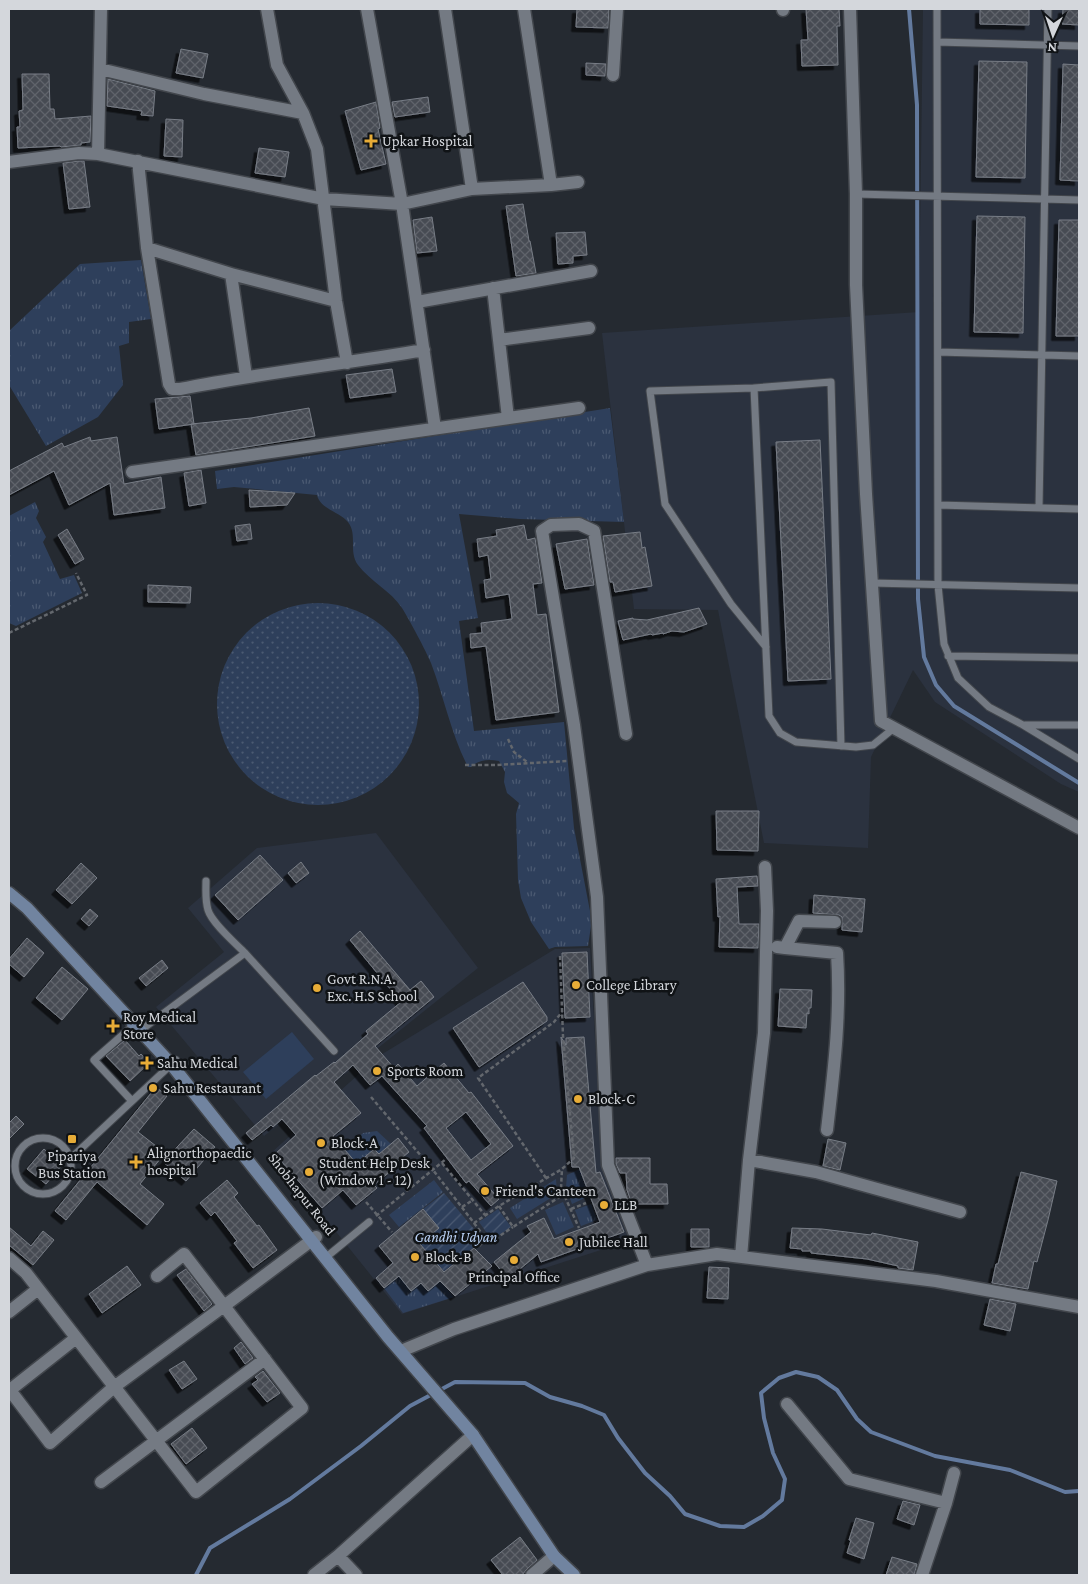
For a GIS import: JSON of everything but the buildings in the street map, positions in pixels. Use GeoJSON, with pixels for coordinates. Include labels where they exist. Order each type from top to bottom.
{"type":"FeatureCollection","features":[{"type":"Feature","properties":{"kind":"main road","name":"Shobhapur Road"},"geometry":{"type":"LineString","coordinates":[[9,886],[31,905],[140,1026]]}},
{"type":"Feature","properties":{"kind":"main road","name":"Shobhapur Road"},"geometry":{"type":"LineString","coordinates":[[9,893],[26,908],[174,1062],[401,1351],[473,1435],[554,1556],[574,1575]]}},
{"type":"Feature","properties":{"kind":"main road","name":"Shobhapur Road"},"geometry":{"type":"LineString","coordinates":[[314,1239],[330,1254],[392,1334],[401,1351]]}},
{"type":"Feature","properties":{"kind":"street"},"geometry":{"type":"LineString","coordinates":[[98,154],[101,9]]}},
{"type":"Feature","properties":{"kind":"street"},"geometry":{"type":"LineString","coordinates":[[267,9],[277,65],[303,113],[317,149],[336,301],[346,363]]}},
{"type":"Feature","properties":{"kind":"street"},"geometry":{"type":"LineString","coordinates":[[367,9],[418,302],[435,428]]}},
{"type":"Feature","properties":{"kind":"street"},"geometry":{"type":"LineString","coordinates":[[445,9],[472,190]]}},
{"type":"Feature","properties":{"kind":"street"},"geometry":{"type":"LineString","coordinates":[[524,9],[551,185]]}},
{"type":"Feature","properties":{"kind":"street"},"geometry":{"type":"LineString","coordinates":[[612,75],[617,9]]}},
{"type":"Feature","properties":{"kind":"street"},"geometry":{"type":"LineString","coordinates":[[850,9],[857,295],[881,721],[1079,828]]}},
{"type":"Feature","properties":{"kind":"street"},"geometry":{"type":"LineString","coordinates":[[100,68],[204,94],[303,113]]}},
{"type":"Feature","properties":{"kind":"street"},"geometry":{"type":"LineString","coordinates":[[9,153],[9,163],[79,153],[98,154],[324,199],[402,204],[472,190],[578,182]]}},
{"type":"Feature","properties":{"kind":"street"},"geometry":{"type":"LineString","coordinates":[[138,161],[147,248],[170,387],[180,389],[246,376],[346,363],[424,350]]}},
{"type":"Feature","properties":{"kind":"street"},"geometry":{"type":"LineString","coordinates":[[147,248],[231,274],[336,301]]}},
{"type":"Feature","properties":{"kind":"street"},"geometry":{"type":"LineString","coordinates":[[418,302],[591,271]]}},
{"type":"Feature","properties":{"kind":"street"},"geometry":{"type":"LineString","coordinates":[[231,274],[246,376]]}},
{"type":"Feature","properties":{"kind":"street"},"geometry":{"type":"LineString","coordinates":[[493,288],[508,418]]}},
{"type":"Feature","properties":{"kind":"street"},"geometry":{"type":"LineString","coordinates":[[499,340],[589,328]]}},
{"type":"Feature","properties":{"kind":"street"},"geometry":{"type":"LineString","coordinates":[[132,472],[579,408]]}},
{"type":"Feature","properties":{"kind":"street"},"geometry":{"type":"LineString","coordinates":[[626,734],[594,531],[579,524],[551,525],[542,531],[579,760],[597,897],[608,1165],[647,1265]]}},
{"type":"Feature","properties":{"kind":"street"},"geometry":{"type":"LineString","coordinates":[[740,1257],[764,1033],[767,947],[765,867]]}},
{"type":"Feature","properties":{"kind":"street"},"geometry":{"type":"LineString","coordinates":[[784,948],[799,920],[835,922]]}},
{"type":"Feature","properties":{"kind":"street"},"geometry":{"type":"LineString","coordinates":[[767,947],[837,952],[839,990],[837,1032],[827,1130]]}},
{"type":"Feature","properties":{"kind":"street"},"geometry":{"type":"LineString","coordinates":[[749,1160],[816,1172],[960,1212]]}},
{"type":"Feature","properties":{"kind":"street"},"geometry":{"type":"LineString","coordinates":[[76,1338],[9,1389],[50,1443],[114,1387],[314,1239]]}},
{"type":"Feature","properties":{"kind":"street"},"geometry":{"type":"LineString","coordinates":[[9,1258],[26,1273],[196,1492],[302,1408],[184,1254],[157,1276]]}},
{"type":"Feature","properties":{"kind":"street"},"geometry":{"type":"LineString","coordinates":[[401,1351],[454,1329],[647,1265],[716,1254],[936,1281],[1079,1307]]}},
{"type":"Feature","properties":{"kind":"street"},"geometry":{"type":"LineString","coordinates":[[9,1312],[38,1289]]}},
{"type":"Feature","properties":{"kind":"street"},"geometry":{"type":"LineString","coordinates":[[101,1482],[265,1360]]}},
{"type":"Feature","properties":{"kind":"street"},"geometry":{"type":"LineString","coordinates":[[787,1404],[849,1479],[946,1503]]}},
{"type":"Feature","properties":{"kind":"street"},"geometry":{"type":"LineString","coordinates":[[314,1575],[338,1556],[473,1435]]}},
{"type":"Feature","properties":{"kind":"street"},"geometry":{"type":"LineString","coordinates":[[922,1575],[954,1473]]}},
{"type":"Feature","properties":{"kind":"street"},"geometry":{"type":"LineString","coordinates":[[338,1556],[356,1575]]}},
{"type":"Feature","properties":{"kind":"street"},"geometry":{"type":"LineString","coordinates":[[532,1575],[554,1556]]}},
{"type":"Feature","properties":{"kind":"lane"},"geometry":{"type":"LineString","coordinates":[[937,9],[938,585],[944,644],[958,678],[989,707],[1079,759]]}},
{"type":"Feature","properties":{"kind":"lane"},"geometry":{"type":"LineString","coordinates":[[1039,508],[1048,9]]}},
{"type":"Feature","properties":{"kind":"lane"},"geometry":{"type":"LineString","coordinates":[[937,42],[1079,46]]}},
{"type":"Feature","properties":{"kind":"lane"},"geometry":{"type":"LineString","coordinates":[[856,194],[1079,200]]}},
{"type":"Feature","properties":{"kind":"lane"},"geometry":{"type":"LineString","coordinates":[[938,352],[1079,356]]}},
{"type":"Feature","properties":{"kind":"lane"},"geometry":{"type":"LineString","coordinates":[[766,647],[730,604],[665,504],[650,391],[754,388],[831,382],[841,746]]}},
{"type":"Feature","properties":{"kind":"lane"},"geometry":{"type":"LineString","coordinates":[[754,388],[769,716],[780,733],[796,742],[856,747],[873,745],[894,728]]}},
{"type":"Feature","properties":{"kind":"lane"},"geometry":{"type":"LineString","coordinates":[[938,505],[1079,509]]}},
{"type":"Feature","properties":{"kind":"lane"},"geometry":{"type":"LineString","coordinates":[[872,583],[1079,588]]}},
{"type":"Feature","properties":{"kind":"lane"},"geometry":{"type":"LineString","coordinates":[[948,656],[1079,658]]}},
{"type":"Feature","properties":{"kind":"lane"},"geometry":{"type":"LineString","coordinates":[[1023,725],[1079,725]]}},
{"type":"Feature","properties":{"kind":"lane"},"geometry":{"type":"LineString","coordinates":[[206,881],[208,912],[334,1051]]}},
{"type":"Feature","properties":{"kind":"lane"},"geometry":{"type":"LineString","coordinates":[[132,1101],[94,1060],[245,953]]}},
{"type":"Feature","properties":{"kind":"lane"},"geometry":{"type":"LineString","coordinates":[[70,1159],[174,1062]]}},
{"type":"Feature","properties":{"kind":"lane"},"geometry":{"type":"LineString","coordinates":[[51,1139],[59,1143],[66,1150],[70,1159],[71,1169],[68,1178],[63,1186],[55,1192],[36,1194],[27,1190],[16,1176],[14,1167],[19,1150],[33,1140],[51,1139]]}},
{"type":"Feature","properties":{"kind":"lane"},"geometry":{"type":"LineString","coordinates":[[330,1254],[370,1222]]}},
{"type":"Feature","properties":{"kind":"path"},"geometry":{"type":"LineString","coordinates":[[9,632],[86,594],[76,574]]}},
{"type":"Feature","properties":{"kind":"path"},"geometry":{"type":"LineString","coordinates":[[508,739],[514,752],[529,763]]}},
{"type":"Feature","properties":{"kind":"path"},"geometry":{"type":"LineString","coordinates":[[465,765],[579,760]]}},
{"type":"Feature","properties":{"kind":"path"},"geometry":{"type":"LineString","coordinates":[[474,1223],[562,1169],[574,1158],[562,1012],[560,956]]}},
{"type":"Feature","properties":{"kind":"path"},"geometry":{"type":"LineString","coordinates":[[546,1178],[478,1078],[554,1022],[562,1012]]}},
{"type":"Feature","properties":{"kind":"path"},"geometry":{"type":"LineString","coordinates":[[371,1097],[433,1170],[489,1243],[564,1194]]}},
{"type":"Feature","properties":{"kind":"path"},"geometry":{"type":"LineString","coordinates":[[370,1222],[446,1159]]}},
{"type":"Feature","properties":{"kind":"path"},"geometry":{"type":"LineString","coordinates":[[442,1163],[485,1215]]}},
{"type":"Feature","properties":{"kind":"path"},"geometry":{"type":"LineString","coordinates":[[562,1169],[561,1188],[579,1228]]}},
{"type":"Feature","properties":{"kind":"path"},"geometry":{"type":"LineString","coordinates":[[462,1207],[472,1200]]}},
{"type":"Feature","properties":{"kind":"path"},"geometry":{"type":"LineString","coordinates":[[366,1202],[392,1232]]}},
{"type":"Feature","properties":{"kind":"path"},"geometry":{"type":"LineString","coordinates":[[570,1209],[586,1203]]}},
{"type":"Feature","properties":{"kind":"path"},"geometry":{"type":"LineString","coordinates":[[499,1206],[513,1227]]}},
{"type":"Feature","properties":{"kind":"path"},"geometry":{"type":"LineString","coordinates":[[479,1246],[486,1239]]}},
{"type":"Feature","properties":{"kind":"shaded area"},"geometry":{"type":"Polygon","coordinates":[[[923,9],[1079,9],[1079,792],[1061,784],[935,702],[913,670],[871,757],[868,848],[764,843],[718,610],[634,609],[602,333],[919,312],[923,9]]]}},
{"type":"Feature","properties":{"kind":"shaded area","name":"Govt R.N.A. Exc. H.S School"},"geometry":{"type":"Polygon","coordinates":[[[376,833],[478,968],[348,1072],[264,1136],[156,1007],[224,952],[188,908],[257,848],[376,833]]]}},
{"type":"Feature","properties":{"kind":"shaded area"},"geometry":{"type":"Polygon","coordinates":[[[590,948],[602,1167],[632,1240],[402,1314],[272,1152],[379,1056],[555,949],[590,948]]]}},
{"type":"Feature","properties":{"kind":"green space"},"geometry":{"type":"Polygon","coordinates":[[[141,260],[151,319],[129,322],[129,343],[119,346],[123,385],[98,417],[46,446],[9,385],[9,331],[80,264],[141,260]]]}},
{"type":"Feature","properties":{"kind":"green space"},"geometry":{"type":"Polygon","coordinates":[[[610,408],[624,522],[520,519],[459,514],[478,618],[459,621],[474,731],[564,722],[574,828],[590,911],[591,926],[588,946],[555,947],[549,949],[531,922],[521,898],[518,880],[516,814],[519,803],[507,793],[504,782],[505,772],[499,761],[495,760],[481,761],[468,767],[452,729],[436,676],[425,650],[402,608],[358,565],[355,560],[351,527],[348,522],[322,504],[317,495],[234,487],[217,489],[215,471],[610,408]]]}},
{"type":"Feature","properties":{"kind":"green space"},"geometry":{"type":"Polygon","coordinates":[[[35,502],[39,511],[36,518],[46,537],[43,542],[60,579],[74,575],[82,593],[16,626],[9,623],[9,516],[35,502]]]}},
{"type":"Feature","properties":{"kind":"green space"},"geometry":{"type":"Polygon","coordinates":[[[318,603],[347,607],[366,615],[382,626],[396,640],[407,656],[415,675],[419,704],[415,733],[407,752],[396,768],[382,782],[366,793],[347,801],[318,805],[289,801],[270,793],[254,782],[240,768],[229,752],[221,733],[217,704],[221,675],[229,656],[240,640],[254,626],[270,615],[289,607],[318,603]]]}},
{"type":"Feature","properties":{"kind":"green space"},"geometry":{"type":"Polygon","coordinates":[[[292,1032],[314,1059],[266,1099],[243,1072],[292,1032]]]}},
{"type":"Feature","properties":{"kind":"green space"},"geometry":{"type":"Polygon","coordinates":[[[377,1131],[391,1144],[379,1154],[374,1150],[357,1164],[345,1150],[363,1133],[377,1131]]]}},
{"type":"Feature","properties":{"kind":"green space"},"geometry":{"type":"Polygon","coordinates":[[[580,1169],[589,1196],[572,1204],[566,1187],[567,1175],[580,1169]]]}},
{"type":"Feature","properties":{"kind":"green space"},"geometry":{"type":"Polygon","coordinates":[[[556,1179],[557,1194],[517,1219],[510,1208],[556,1179]]]}},
{"type":"Feature","properties":{"kind":"green space"},"geometry":{"type":"Polygon","coordinates":[[[434,1180],[443,1192],[399,1227],[389,1215],[434,1180]]]}},
{"type":"Feature","properties":{"kind":"green space","name":"Gandhi Udyan"},"geometry":{"type":"Polygon","coordinates":[[[444,1193],[483,1240],[444,1271],[420,1244],[439,1228],[423,1209],[444,1193]]]}},
{"type":"Feature","properties":{"kind":"green space"},"geometry":{"type":"Polygon","coordinates":[[[563,1202],[574,1227],[556,1235],[545,1210],[563,1202]]]}},
{"type":"Feature","properties":{"kind":"green space"},"geometry":{"type":"Polygon","coordinates":[[[591,1204],[597,1220],[581,1226],[575,1210],[591,1204]]]}},
{"type":"Feature","properties":{"kind":"green space"},"geometry":{"type":"Polygon","coordinates":[[[498,1209],[511,1227],[495,1238],[492,1234],[489,1236],[479,1222],[498,1209]]]}},
{"type":"Feature","properties":{"kind":"green space"},"geometry":{"type":"Polygon","coordinates":[[[409,1270],[427,1291],[440,1281],[454,1297],[403,1313],[384,1288],[409,1270]]]}},
{"type":"Feature","properties":{"kind":"waterway"},"geometry":{"type":"LineString","coordinates":[[909,9],[917,105],[918,599],[924,657],[936,685],[954,706],[1079,783]]}},
{"type":"Feature","properties":{"kind":"waterway"},"geometry":{"type":"LineString","coordinates":[[196,1575],[210,1548],[290,1499],[361,1446],[410,1406],[455,1382],[525,1383],[550,1397],[582,1406],[604,1415],[618,1438],[645,1473],[670,1496],[685,1514],[720,1526],[744,1527],[763,1516],[782,1500],[785,1479],[773,1453],[764,1418],[761,1393],[779,1378],[796,1372],[818,1377],[837,1390],[857,1419],[871,1432],[935,1456],[1010,1470],[1065,1492],[1079,1491]]}},
{"type":"Feature","properties":{"kind":"place","name":"Upkar Hospital"},"geometry":{"type":"Point","coordinates":[371,141]}},
{"type":"Feature","properties":{"kind":"place","name":"College Library"},"geometry":{"type":"Point","coordinates":[576,985]}},
{"type":"Feature","properties":{"kind":"place","name":"Govt R.N.A. Exc. H.S School"},"geometry":{"type":"Point","coordinates":[317,988]}},
{"type":"Feature","properties":{"kind":"place","name":"Roy Medical Store"},"geometry":{"type":"Point","coordinates":[113,1026]}},
{"type":"Feature","properties":{"kind":"place","name":"Sahu Medical"},"geometry":{"type":"Point","coordinates":[147,1063]}},
{"type":"Feature","properties":{"kind":"place","name":"Sports Room"},"geometry":{"type":"Point","coordinates":[377,1071]}},
{"type":"Feature","properties":{"kind":"place","name":"Sahu Restaurant"},"geometry":{"type":"Point","coordinates":[153,1088]}},
{"type":"Feature","properties":{"kind":"place","name":"Block-C"},"geometry":{"type":"Point","coordinates":[578,1099]}},
{"type":"Feature","properties":{"kind":"place","name":"Pipariya Bus Station"},"geometry":{"type":"Point","coordinates":[72,1139]}},
{"type":"Feature","properties":{"kind":"place","name":"Block-A"},"geometry":{"type":"Point","coordinates":[321,1143]}},
{"type":"Feature","properties":{"kind":"place","name":"Alignorthopaedic hospital"},"geometry":{"type":"Point","coordinates":[136,1162]}},
{"type":"Feature","properties":{"kind":"place","name":"Student Help Desk (Window 1 - 12)"},"geometry":{"type":"Point","coordinates":[309,1172]}},
{"type":"Feature","properties":{"kind":"place","name":"Friend's Canteen"},"geometry":{"type":"Point","coordinates":[485,1191]}},
{"type":"Feature","properties":{"kind":"place","name":"LLB"},"geometry":{"type":"Point","coordinates":[604,1205]}},
{"type":"Feature","properties":{"kind":"place","name":"Jubilee Hall"},"geometry":{"type":"Point","coordinates":[569,1242]}},
{"type":"Feature","properties":{"kind":"place","name":"Block-B"},"geometry":{"type":"Point","coordinates":[415,1257]}},
{"type":"Feature","properties":{"kind":"place","name":"Principal Office"},"geometry":{"type":"Point","coordinates":[514,1260]}}]}
